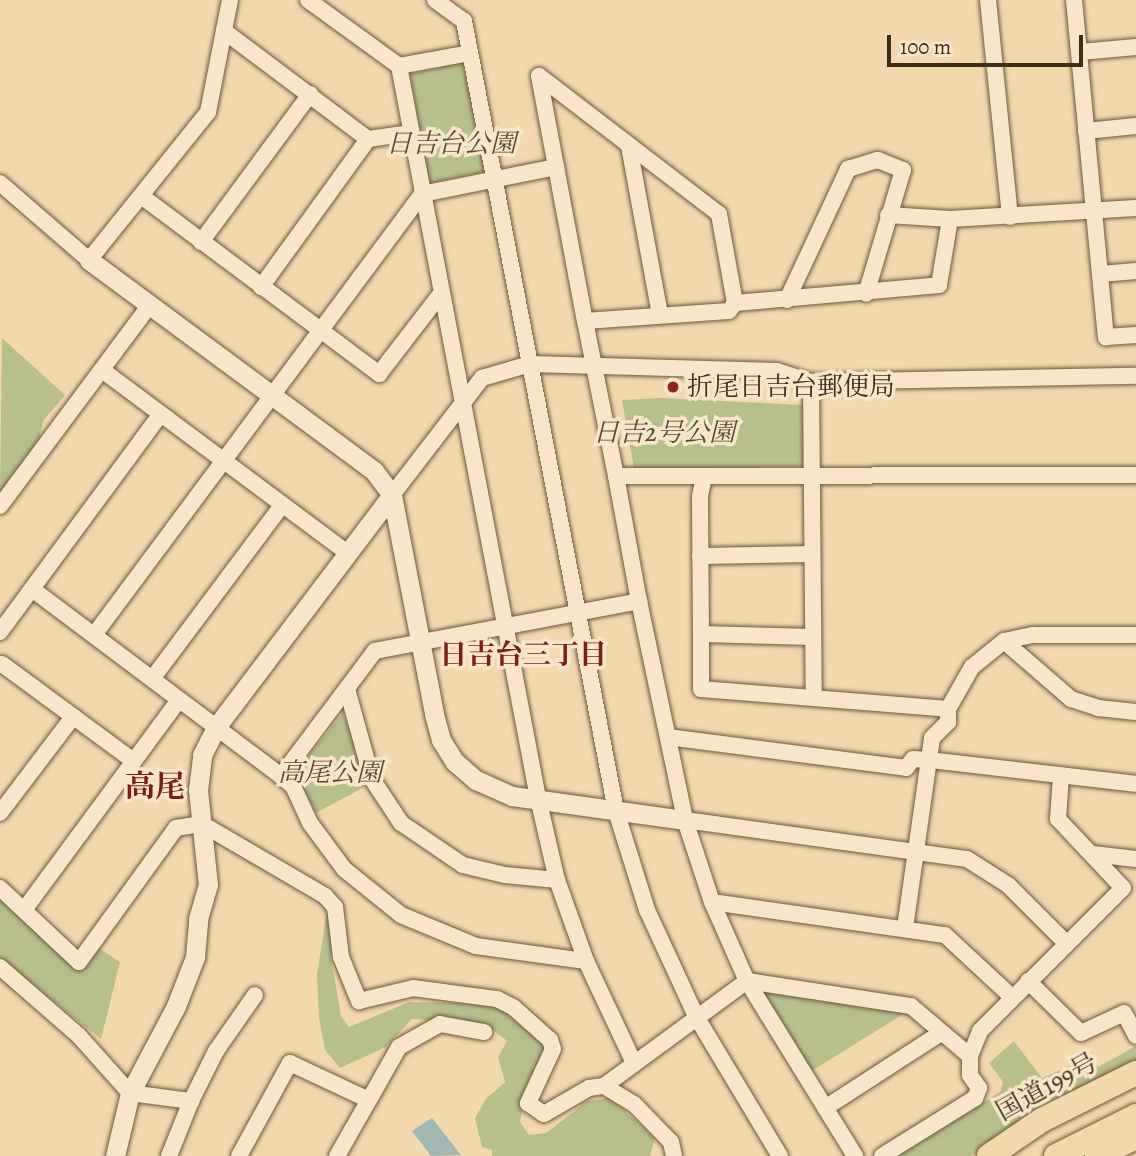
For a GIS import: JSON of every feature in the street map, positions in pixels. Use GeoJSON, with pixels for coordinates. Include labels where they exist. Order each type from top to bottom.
{"type":"FeatureCollection","features":[{"type":"Feature","properties":{"kind":"highway","name":"国道199号"},"geometry":{"type":"LineString","coordinates":[[989,1156],[1042,1120],[1136,1073]]}},
{"type":"Feature","properties":{"kind":"highway"},"geometry":{"type":"LineString","coordinates":[[1013,1156],[1049,1130],[1136,1088]]}},
{"type":"Feature","properties":{"kind":"highway"},"geometry":{"type":"LineString","coordinates":[[1056,1156],[1136,1116]]}},
{"type":"Feature","properties":{"kind":"highway"},"geometry":{"type":"LineString","coordinates":[[1076,1156],[1136,1136]]}},
{"type":"Feature","properties":{"kind":"highway"},"geometry":{"type":"LineString","coordinates":[[1097,1156],[1136,1136]]}},
{"type":"Feature","properties":{"kind":"highway"},"geometry":{"type":"LineString","coordinates":[[1112,1156],[1136,1147]]}},
{"type":"Feature","properties":{"kind":"street"},"geometry":{"type":"LineString","coordinates":[[89,261],[144,198],[208,112],[230,0]]}},
{"type":"Feature","properties":{"kind":"street"},"geometry":{"type":"LineString","coordinates":[[308,0],[399,66],[439,296],[462,400],[538,798],[557,880],[586,961],[634,1063]]}},
{"type":"Feature","properties":{"kind":"street"},"geometry":{"type":"LineString","coordinates":[[435,0],[464,22],[616,811],[648,910],[697,1018],[780,1156]]}},
{"type":"Feature","properties":{"kind":"street"},"geometry":{"type":"LineString","coordinates":[[988,0],[1010,217]]}},
{"type":"Feature","properties":{"kind":"street"},"geometry":{"type":"LineString","coordinates":[[1074,0],[1106,337],[1136,334]]}},
{"type":"Feature","properties":{"kind":"street"},"geometry":{"type":"LineString","coordinates":[[224,31],[368,139],[410,133]]}},
{"type":"Feature","properties":{"kind":"street"},"geometry":{"type":"LineString","coordinates":[[1080,52],[1136,47]]}},
{"type":"Feature","properties":{"kind":"street"},"geometry":{"type":"LineString","coordinates":[[399,66],[470,52]]}},
{"type":"Feature","properties":{"kind":"street"},"geometry":{"type":"LineString","coordinates":[[585,321],[729,311],[735,303],[719,214],[539,76],[585,321],[616,476],[639,601],[685,820],[712,902],[747,981],[855,1156]]}},
{"type":"Feature","properties":{"kind":"street"},"geometry":{"type":"LineString","coordinates":[[201,242],[310,94]]}},
{"type":"Feature","properties":{"kind":"street"},"geometry":{"type":"LineString","coordinates":[[1086,131],[1136,127]]}},
{"type":"Feature","properties":{"kind":"street"},"geometry":{"type":"LineString","coordinates":[[261,287],[368,139]]}},
{"type":"Feature","properties":{"kind":"street"},"geometry":{"type":"LineString","coordinates":[[629,146],[660,315]]}},
{"type":"Feature","properties":{"kind":"street"},"geometry":{"type":"LineString","coordinates":[[787,300],[848,169],[878,160],[902,170],[866,294]]}},
{"type":"Feature","properties":{"kind":"street"},"geometry":{"type":"LineString","coordinates":[[94,635],[422,194],[556,167]]}},
{"type":"Feature","properties":{"kind":"street"},"geometry":{"type":"LineString","coordinates":[[0,183],[89,261],[374,471],[392,495],[438,727],[455,762],[496,791],[616,811],[967,859],[1008,885],[1066,943]]}},
{"type":"Feature","properties":{"kind":"street"},"geometry":{"type":"LineString","coordinates":[[144,198],[379,374],[439,296]]}},
{"type":"Feature","properties":{"kind":"street"},"geometry":{"type":"LineString","coordinates":[[888,215],[950,219],[1136,208]]}},
{"type":"Feature","properties":{"kind":"street"},"geometry":{"type":"LineString","coordinates":[[735,303],[866,294],[939,285],[950,219]]}},
{"type":"Feature","properties":{"kind":"street"},"geometry":{"type":"LineString","coordinates":[[1101,274],[1136,271]]}},
{"type":"Feature","properties":{"kind":"street"},"geometry":{"type":"LineString","coordinates":[[0,506],[150,305]]}},
{"type":"Feature","properties":{"kind":"street"},"geometry":{"type":"LineString","coordinates":[[115,1156],[130,1093],[176,1006],[195,957],[198,919],[208,885],[198,790],[202,755],[217,726],[345,552],[392,495],[462,400],[482,378],[530,365],[777,371],[811,382],[1136,376]]}},
{"type":"Feature","properties":{"kind":"street"},"geometry":{"type":"LineString","coordinates":[[103,370],[345,552]]}},
{"type":"Feature","properties":{"kind":"street"},"geometry":{"type":"LineString","coordinates":[[811,382],[814,696]]}},
{"type":"Feature","properties":{"kind":"street"},"geometry":{"type":"LineString","coordinates":[[0,632],[160,415]]}},
{"type":"Feature","properties":{"kind":"street"},"geometry":{"type":"LineString","coordinates":[[616,476],[1136,475]]}},
{"type":"Feature","properties":{"kind":"street"},"geometry":{"type":"LineString","coordinates":[[704,477],[700,556],[701,689],[814,696],[948,709]]}},
{"type":"Feature","properties":{"kind":"street"},"geometry":{"type":"LineString","coordinates":[[152,679],[282,505]]}},
{"type":"Feature","properties":{"kind":"street"},"geometry":{"type":"LineString","coordinates":[[700,556],[812,554]]}},
{"type":"Feature","properties":{"kind":"street"},"geometry":{"type":"LineString","coordinates":[[32,589],[178,701],[217,726],[293,786],[310,823],[344,869],[401,915],[476,946],[586,961]]}},
{"type":"Feature","properties":{"kind":"street"},"geometry":{"type":"LineString","coordinates":[[281,776],[374,651],[639,601]]}},
{"type":"Feature","properties":{"kind":"street"},"geometry":{"type":"LineString","coordinates":[[701,634],[812,637]]}},
{"type":"Feature","properties":{"kind":"street"},"geometry":{"type":"LineString","coordinates":[[905,928],[918,852],[932,738],[948,722],[948,709],[972,667],[1004,642],[1033,635],[1136,635]]}},
{"type":"Feature","properties":{"kind":"street"},"geometry":{"type":"LineString","coordinates":[[1004,642],[1071,699],[1136,712]]}},
{"type":"Feature","properties":{"kind":"street"},"geometry":{"type":"LineString","coordinates":[[1,665],[132,760]]}},
{"type":"Feature","properties":{"kind":"street"},"geometry":{"type":"LineString","coordinates":[[347,689],[372,779],[401,823],[463,865],[505,875],[557,880]]}},
{"type":"Feature","properties":{"kind":"street"},"geometry":{"type":"LineString","coordinates":[[24,910],[178,701]]}},
{"type":"Feature","properties":{"kind":"street"},"geometry":{"type":"LineString","coordinates":[[0,813],[73,718]]}},
{"type":"Feature","properties":{"kind":"street"},"geometry":{"type":"LineString","coordinates":[[668,737],[906,768],[914,759],[930,760],[1136,784]]}},
{"type":"Feature","properties":{"kind":"street"},"geometry":{"type":"LineString","coordinates":[[882,1156],[975,1098],[979,1088],[970,1075],[970,1056],[980,1031],[1123,888],[1058,819],[1061,776]]}},
{"type":"Feature","properties":{"kind":"street"},"geometry":{"type":"LineString","coordinates":[[0,888],[79,962],[176,828],[202,824],[325,896],[335,907],[341,957],[359,1000],[413,988],[496,999],[513,1007],[550,1040],[553,1049],[528,1103],[534,1110],[544,1114],[558,1110],[589,1088],[604,1086],[747,981],[911,1006],[970,1056]]}},
{"type":"Feature","properties":{"kind":"street"},"geometry":{"type":"LineString","coordinates":[[1093,854],[1136,859]]}},
{"type":"Feature","properties":{"kind":"street"},"geometry":{"type":"LineString","coordinates":[[712,902],[945,935],[1012,997]]}},
{"type":"Feature","properties":{"kind":"street"},"geometry":{"type":"LineString","coordinates":[[0,967],[79,1036],[130,1093],[191,1101]]}},
{"type":"Feature","properties":{"kind":"street"},"geometry":{"type":"LineString","coordinates":[[1028,981],[1082,1032],[1124,1013],[1136,1036]]}},
{"type":"Feature","properties":{"kind":"street"},"geometry":{"type":"LineString","coordinates":[[169,1156],[191,1101],[216,1051],[255,995]]}},
{"type":"Feature","properties":{"kind":"street"},"geometry":{"type":"LineString","coordinates":[[339,1155],[399,1047],[440,1024],[484,1032]]}},
{"type":"Feature","properties":{"kind":"street"},"geometry":{"type":"LineString","coordinates":[[825,1108],[941,1033]]}},
{"type":"Feature","properties":{"kind":"street"},"geometry":{"type":"LineString","coordinates":[[239,1156],[290,1063],[369,1100]]}},
{"type":"Feature","properties":{"kind":"street"},"geometry":{"type":"LineString","coordinates":[[604,1086],[635,1104],[671,1142],[674,1156]]}},
{"type":"Feature","properties":{"kind":"green space","name":"日吉台公園"},"geometry":{"type":"Polygon","coordinates":[[[463,62],[487,172],[428,183],[410,74],[463,62]]]}},
{"type":"Feature","properties":{"kind":"green space"},"geometry":{"type":"Polygon","coordinates":[[[2,338],[65,395],[43,421],[39,441],[0,493],[2,338]]]}},
{"type":"Feature","properties":{"kind":"green space","name":"日吉2号公園"},"geometry":{"type":"Polygon","coordinates":[[[660,398],[804,405],[803,466],[634,469],[622,400],[660,398]]]}},
{"type":"Feature","properties":{"kind":"green space","name":"高尾公園"},"geometry":{"type":"Polygon","coordinates":[[[343,713],[368,785],[316,813],[295,773],[343,713]]]}},
{"type":"Feature","properties":{"kind":"green space"},"geometry":{"type":"Polygon","coordinates":[[[0,895],[77,970],[97,947],[120,962],[101,1039],[0,958],[0,895]]]}},
{"type":"Feature","properties":{"kind":"green space"},"geometry":{"type":"Polygon","coordinates":[[[327,912],[334,935],[331,959],[341,1016],[349,1027],[409,1002],[496,1004],[545,1046],[546,1054],[526,1088],[520,1122],[529,1135],[546,1133],[587,1101],[610,1098],[655,1138],[650,1156],[492,1156],[492,1150],[482,1147],[475,1118],[486,1099],[505,1082],[498,1057],[507,1041],[484,1023],[412,1019],[386,1047],[340,1068],[325,1050],[319,1018],[317,974],[327,912]]]}},
{"type":"Feature","properties":{"kind":"green space"},"geometry":{"type":"Polygon","coordinates":[[[764,992],[905,1013],[810,1072],[764,992]]]}},
{"type":"Feature","properties":{"kind":"green space"},"geometry":{"type":"Polygon","coordinates":[[[1014,1041],[1042,1078],[1086,1059],[1098,1067],[1136,1046],[1136,1063],[1045,1103],[971,1156],[895,1156],[1000,1092],[1003,1082],[989,1063],[1014,1041]]]}},
{"type":"Feature","properties":{"kind":"water"},"geometry":{"type":"Polygon","coordinates":[[[432,1118],[461,1155],[431,1156],[412,1131],[432,1118]]]}},
{"type":"Feature","properties":{"kind":"place","name":"折尾日吉台郵便局"},"geometry":{"type":"Point","coordinates":[673,387]}},
{"type":"Feature","properties":{"kind":"district","name":"日吉台三丁目"},"geometry":{"type":"Point","coordinates":[523,655]}},
{"type":"Feature","properties":{"kind":"district","name":"高尾"},"geometry":{"type":"Point","coordinates":[155,786]}}]}
